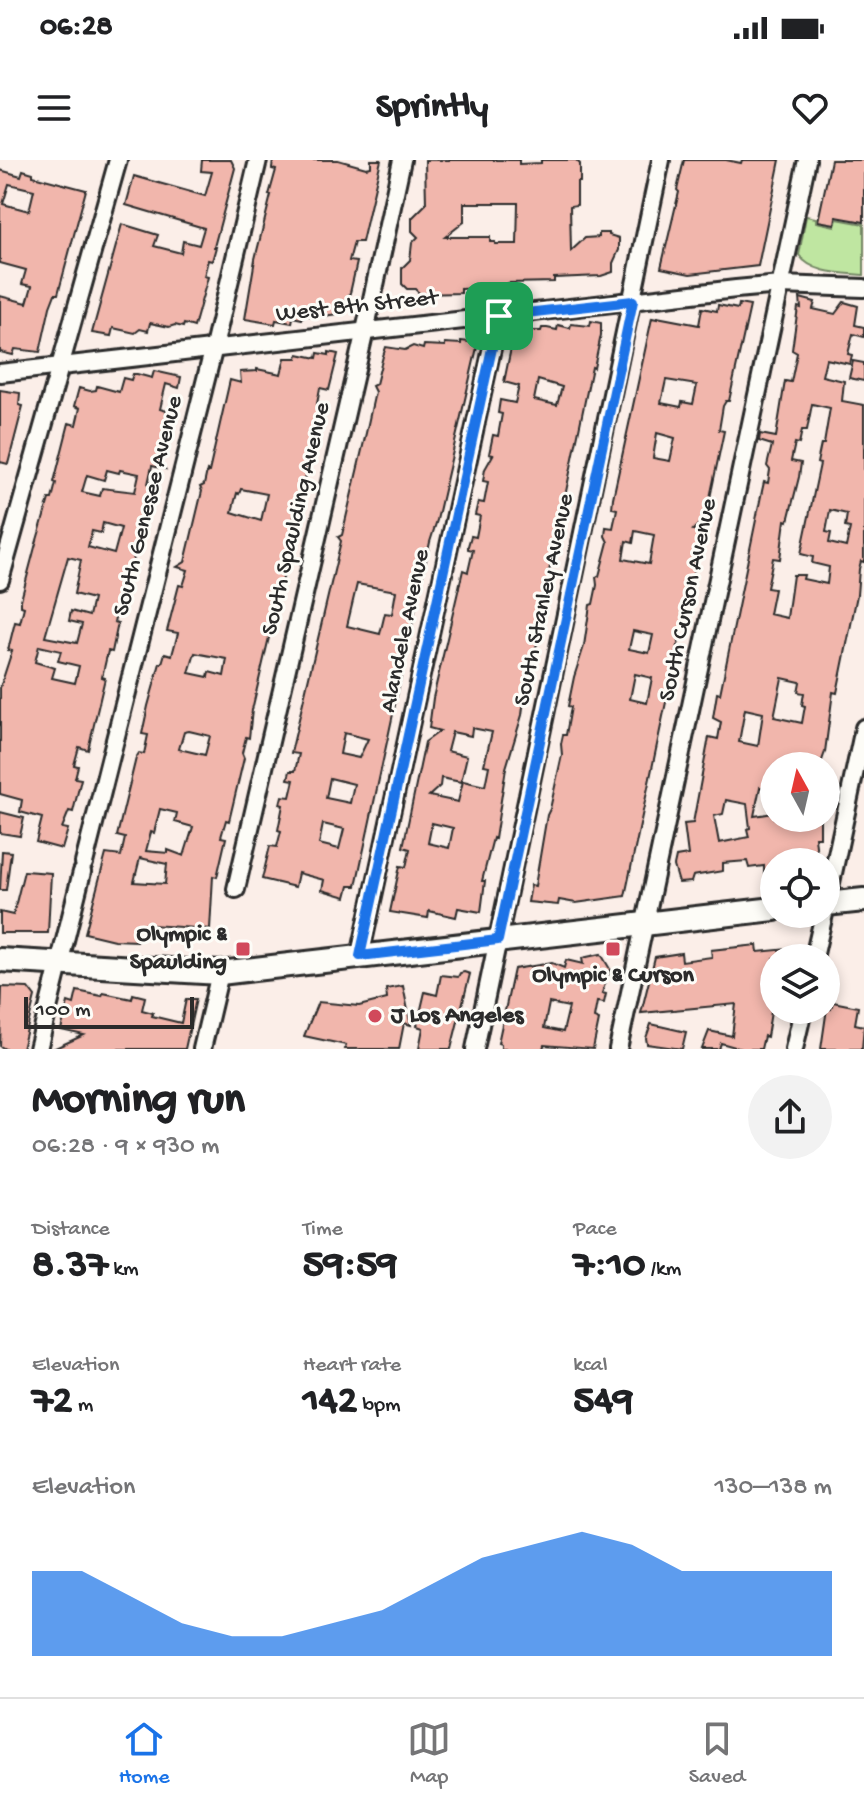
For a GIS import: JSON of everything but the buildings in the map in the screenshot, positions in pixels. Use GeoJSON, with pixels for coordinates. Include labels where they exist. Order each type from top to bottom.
{"type":"FeatureCollection","features":[{"type":"Feature","properties":{"kind":"main road"},"geometry":{"type":"LineString","coordinates":[[840,903],[864,900]]}},
{"type":"Feature","properties":{"kind":"main road"},"geometry":{"type":"LineString","coordinates":[[0,960],[220,973],[760,911]]}},
{"type":"Feature","properties":{"kind":"street"},"geometry":{"type":"LineString","coordinates":[[0,580],[118,160]]}},
{"type":"Feature","properties":{"kind":"street","name":"South Genesee Avenue"},"geometry":{"type":"LineString","coordinates":[[38,1049],[258,160]]}},
{"type":"Feature","properties":{"kind":"street","name":"South Spaulding Avenue"},"geometry":{"type":"LineString","coordinates":[[236,889],[402,160]]}},
{"type":"Feature","properties":{"kind":"street","name":"South Stanley Avenue"},"geometry":{"type":"LineString","coordinates":[[475,1049],[661,160]]}},
{"type":"Feature","properties":{"kind":"street","name":"South Curson Avenue"},"geometry":{"type":"LineString","coordinates":[[618,1049],[807,160]]}},
{"type":"Feature","properties":{"kind":"street","name":"West 8th Street"},"geometry":{"type":"LineString","coordinates":[[0,373],[780,285],[864,288]]}},
{"type":"Feature","properties":{"kind":"street","name":"Alandele Avenue"},"geometry":{"type":"LineString","coordinates":[[360,956],[499,316]]}},
{"type":"Feature","properties":{"kind":"street"},"geometry":{"type":"LineString","coordinates":[[838,848],[864,728]]}},
{"type":"Feature","properties":{"kind":"street"},"geometry":{"type":"LineString","coordinates":[[202,1049],[220,973]]}},
{"type":"Feature","properties":{"kind":"street"},"geometry":{"type":"LineString","coordinates":[[794,1049],[800,1024]]}},
{"type":"Feature","properties":{"kind":"green space"},"geometry":{"type":"Polygon","coordinates":[[[806,216],[816,218],[816,222],[835,226],[837,219],[864,224],[864,275],[820,269],[799,255],[806,216]]]}},
{"type":"Feature","properties":{"kind":"place","name":"Olympic & Spaulding"},"geometry":{"type":"Point","coordinates":[243,949]}},
{"type":"Feature","properties":{"kind":"place","name":"Olympic & Curson"},"geometry":{"type":"Point","coordinates":[613,949]}},
{"type":"Feature","properties":{"kind":"place","name":"J Los Angeles"},"geometry":{"type":"Point","coordinates":[375,1016]}},
{"type":"Feature","properties":{"kind":"route"},"geometry":{"type":"LineString","coordinates":[[633,301],[498,940],[360,956],[499,316],[633,301]]}}]}
